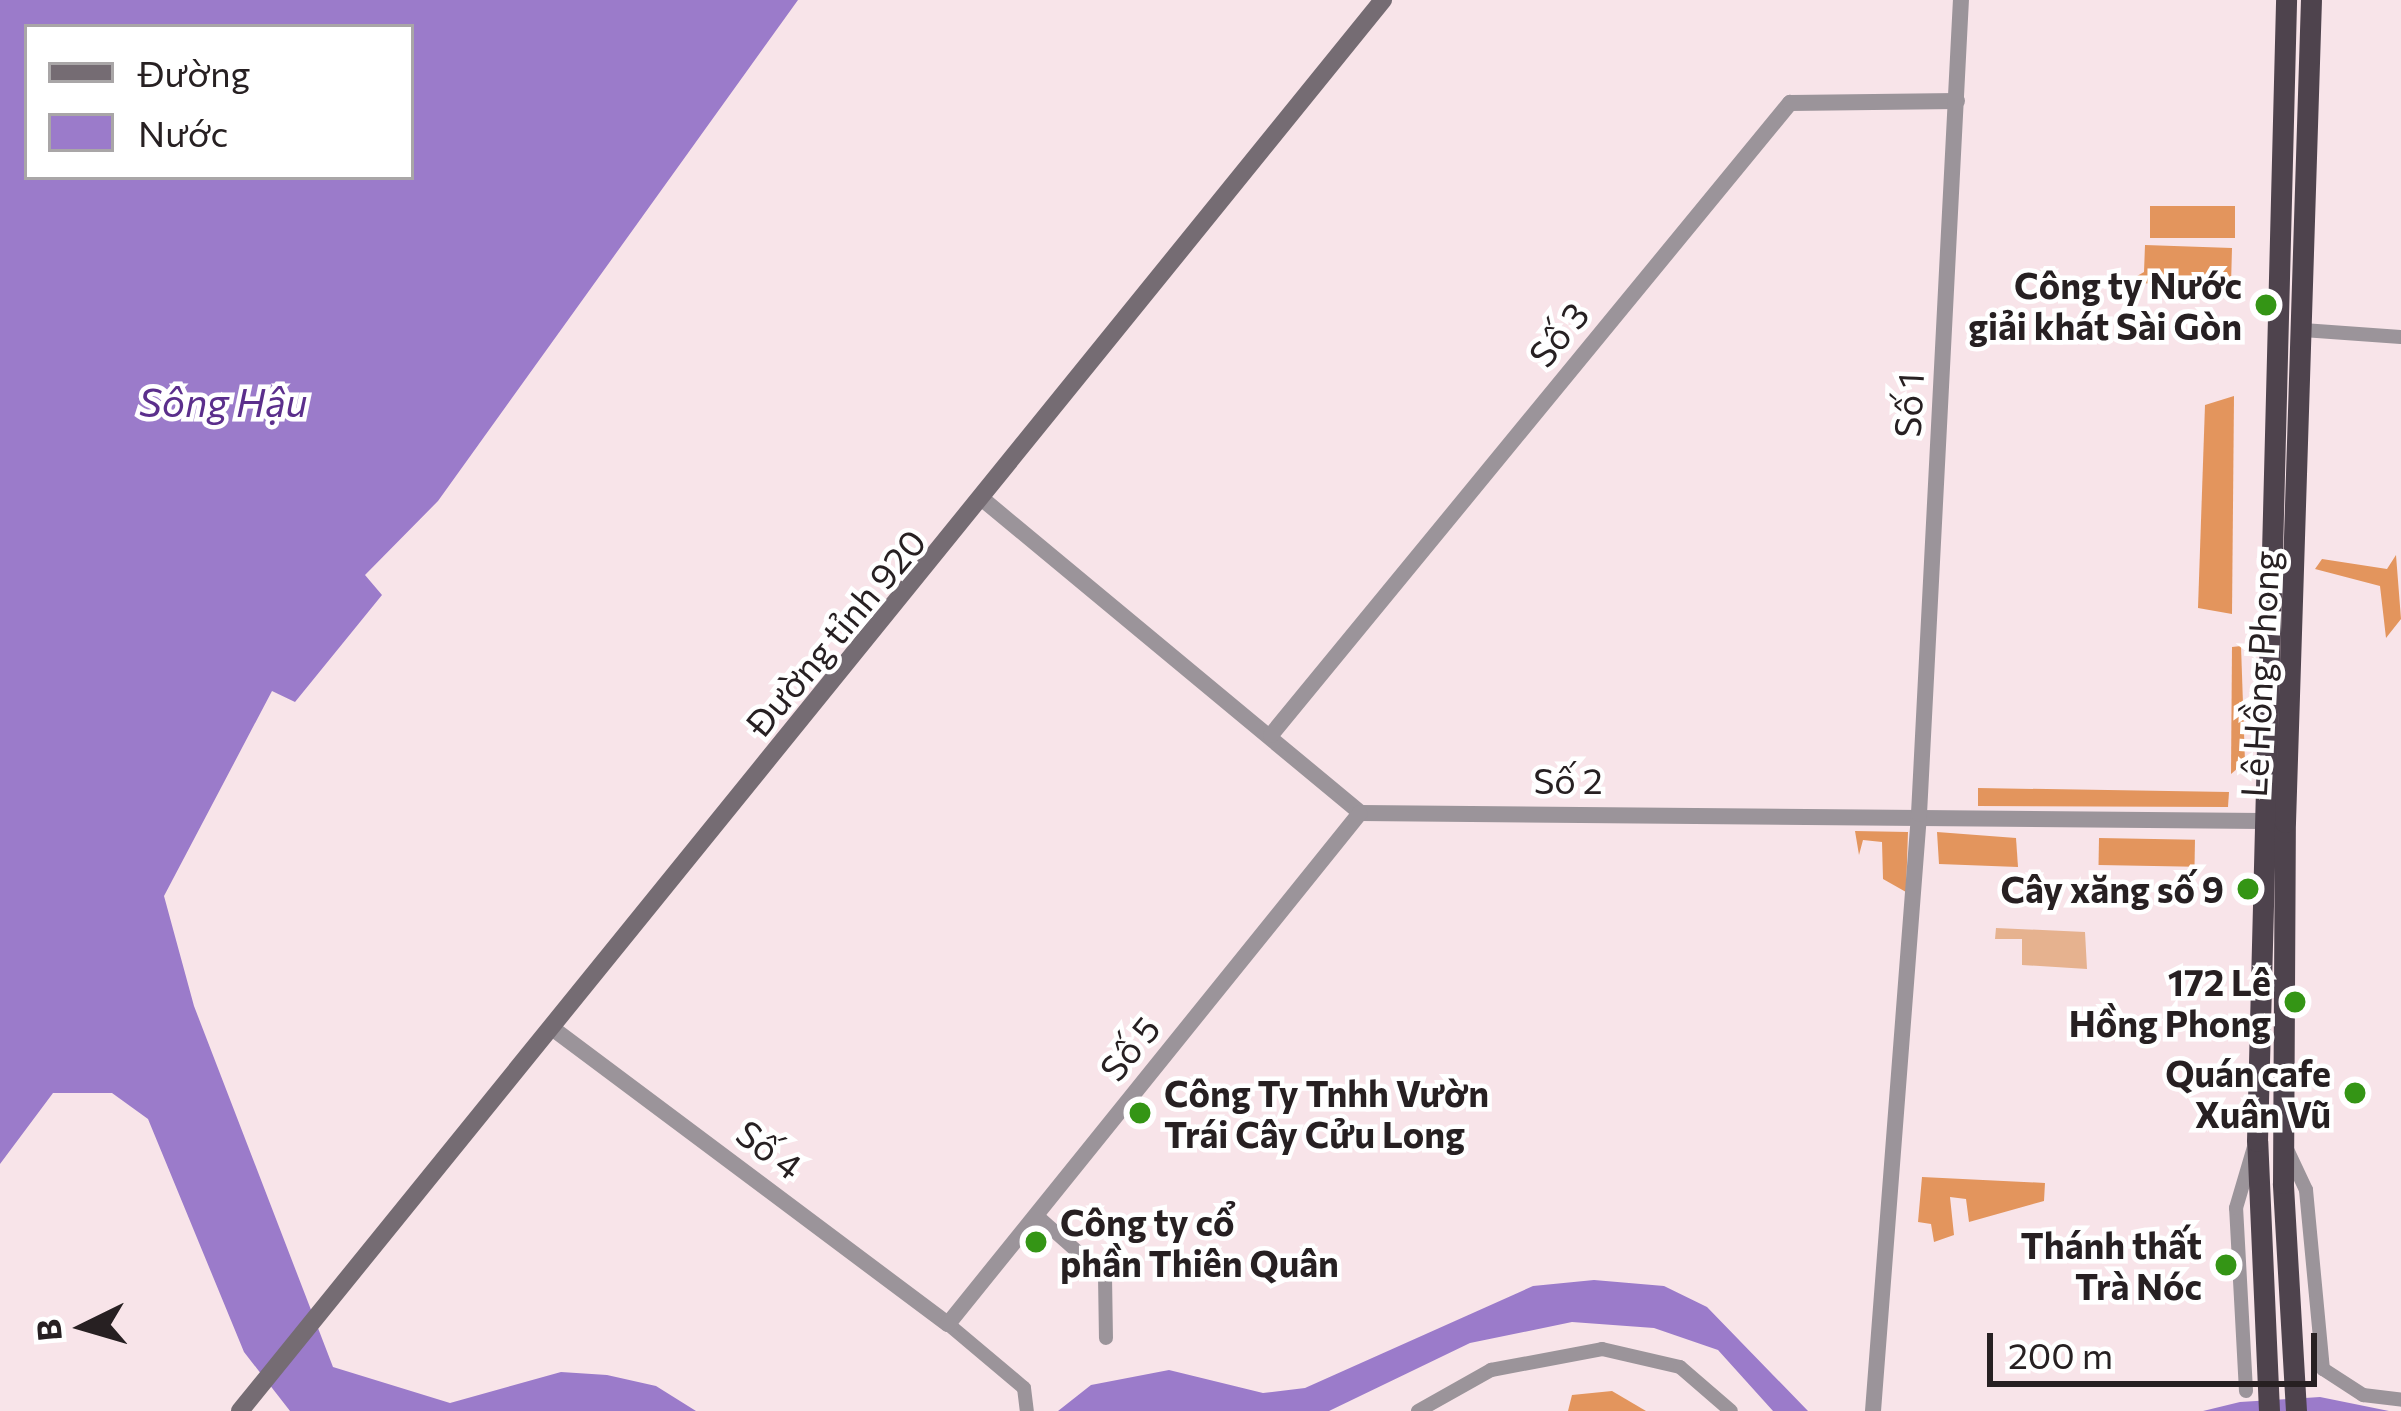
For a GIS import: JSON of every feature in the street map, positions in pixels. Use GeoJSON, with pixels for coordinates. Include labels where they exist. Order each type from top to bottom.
{"type":"FeatureCollection","features":[{"type":"Feature","properties":{"kind":"highway","name":"Lê Hồng Phong"},"geometry":{"type":"LineString","coordinates":[[2286,0],[2274,821],[2296,1411]]}},
{"type":"Feature","properties":{"kind":"highway","name":"Lê Hồng Phong"},"geometry":{"type":"LineString","coordinates":[[2269,1411],[2257,1141],[2303,330],[2311,0]]}},
{"type":"Feature","properties":{"kind":"main road","name":"Đường tỉnh 920"},"geometry":{"type":"LineString","coordinates":[[246,1404],[986,502],[1383,0]]}},
{"type":"Feature","properties":{"kind":"street","name":"Số 1"},"geometry":{"type":"LineString","coordinates":[[1873,1411],[1919,814],[1961,0]]}},
{"type":"Feature","properties":{"kind":"street","name":"Số 3"},"geometry":{"type":"LineString","coordinates":[[1271,735],[1790,103],[1957,101]]}},
{"type":"Feature","properties":{"kind":"street"},"geometry":{"type":"LineString","coordinates":[[2303,330],[2401,338]]}},
{"type":"Feature","properties":{"kind":"street"},"geometry":{"type":"LineString","coordinates":[[986,502],[1360,813]]}},
{"type":"Feature","properties":{"kind":"street","name":"Số 2"},"geometry":{"type":"LineString","coordinates":[[1360,813],[1919,814],[2274,821]]}},
{"type":"Feature","properties":{"kind":"street","name":"Số 5"},"geometry":{"type":"LineString","coordinates":[[948,1324],[1360,813]]}},
{"type":"Feature","properties":{"kind":"street","name":"Số 4"},"geometry":{"type":"LineString","coordinates":[[552,1028],[948,1324]]}},
{"type":"Feature","properties":{"kind":"street"},"geometry":{"type":"LineString","coordinates":[[2246,1391],[2236,1208],[2257,1141]]}},
{"type":"Feature","properties":{"kind":"street"},"geometry":{"type":"LineString","coordinates":[[2284,1143],[2306,1190],[2323,1369],[2363,1395],[2401,1400]]}},
{"type":"Feature","properties":{"kind":"street"},"geometry":{"type":"LineString","coordinates":[[1036,1215],[1105,1276],[1106,1338]]}},
{"type":"Feature","properties":{"kind":"street"},"geometry":{"type":"LineString","coordinates":[[948,1324],[1024,1388],[1027,1411]]}},
{"type":"Feature","properties":{"kind":"street"},"geometry":{"type":"LineString","coordinates":[[1418,1411],[1491,1370],[1602,1349],[1681,1367],[1731,1411]]}},
{"type":"Feature","properties":{"kind":"shaded area"},"geometry":{"type":"Polygon","coordinates":[[[2150,206],[2235,206],[2235,238],[2150,238],[2150,206]]]}},
{"type":"Feature","properties":{"kind":"shaded area"},"geometry":{"type":"Polygon","coordinates":[[[2145,245],[2232,248],[2231,285],[2125,283],[2144,272],[2145,245]]]}},
{"type":"Feature","properties":{"kind":"shaded area"},"geometry":{"type":"Polygon","coordinates":[[[2234,396],[2232,614],[2198,608],[2205,405],[2234,396]]]}},
{"type":"Feature","properties":{"kind":"shaded area"},"geometry":{"type":"Polygon","coordinates":[[[2396,555],[2401,619],[2386,638],[2380,586],[2315,569],[2322,559],[2387,569],[2396,555]]]}},
{"type":"Feature","properties":{"kind":"shaded area"},"geometry":{"type":"Polygon","coordinates":[[[2241,646],[2245,762],[2231,774],[2232,647],[2241,646]]]}},
{"type":"Feature","properties":{"kind":"shaded area"},"geometry":{"type":"Polygon","coordinates":[[[1978,788],[2229,792],[2228,807],[1978,806],[1978,788]]]}},
{"type":"Feature","properties":{"kind":"shaded area"},"geometry":{"type":"Polygon","coordinates":[[[1855,831],[1908,832],[1906,892],[1883,879],[1882,842],[1863,840],[1859,855],[1855,831]]]}},
{"type":"Feature","properties":{"kind":"shaded area"},"geometry":{"type":"Polygon","coordinates":[[[1937,832],[2016,838],[2018,867],[1939,864],[1937,832]]]}},
{"type":"Feature","properties":{"kind":"shaded area"},"geometry":{"type":"Polygon","coordinates":[[[2099,838],[2195,840],[2195,867],[2099,865],[2099,838]]]}},
{"type":"Feature","properties":{"kind":"shaded area"},"geometry":{"type":"Polygon","coordinates":[[[1996,928],[2085,932],[2087,969],[2022,965],[2022,939],[1995,939],[1996,928]]]}},
{"type":"Feature","properties":{"kind":"shaded area"},"geometry":{"type":"Polygon","coordinates":[[[1922,1177],[2045,1183],[2044,1201],[1969,1222],[1966,1199],[1950,1197],[1954,1235],[1934,1242],[1931,1224],[1918,1222],[1922,1177]]]}},
{"type":"Feature","properties":{"kind":"shaded area"},"geometry":{"type":"Polygon","coordinates":[[[1612,1391],[1646,1411],[1568,1411],[1572,1395],[1612,1391]]]}},
{"type":"Feature","properties":{"kind":"water","name":"Sông Hậu"},"geometry":{"type":"Polygon","coordinates":[[[0,0],[798,0],[438,501],[365,575],[382,595],[295,702],[272,691],[164,896],[194,1006],[333,1367],[450,1403],[561,1372],[607,1375],[656,1386],[696,1411],[290,1411],[244,1352],[148,1119],[112,1093],[53,1093],[0,1164],[0,0]]]}},
{"type":"Feature","properties":{"kind":"water"},"geometry":{"type":"Polygon","coordinates":[[[1594,1280],[1664,1286],[1707,1307],[1808,1411],[1773,1411],[1718,1350],[1654,1328],[1572,1322],[1470,1343],[1329,1411],[1058,1411],[1091,1385],[1169,1370],[1263,1393],[1305,1388],[1533,1286],[1594,1280]]]}},
{"type":"Feature","properties":{"kind":"water"},"geometry":{"type":"Polygon","coordinates":[[[2320,1397],[2389,1411],[2203,1411],[2240,1402],[2320,1397]]]}},
{"type":"Feature","properties":{"kind":"place","name":"Công ty Nước giải khát Sài Gòn"},"geometry":{"type":"Point","coordinates":[2266,305]}},
{"type":"Feature","properties":{"kind":"place","name":"Cây xăng số 9"},"geometry":{"type":"Point","coordinates":[2248,889]}},
{"type":"Feature","properties":{"kind":"place","name":"172 Lê Hồng Phong"},"geometry":{"type":"Point","coordinates":[2295,1002]}},
{"type":"Feature","properties":{"kind":"place","name":"Quán cafe Xuân Vũ"},"geometry":{"type":"Point","coordinates":[2355,1093]}},
{"type":"Feature","properties":{"kind":"place","name":"Công Ty Tnhh Vườn Trái Cây Cửu Long"},"geometry":{"type":"Point","coordinates":[1140,1113]}},
{"type":"Feature","properties":{"kind":"place","name":"Công ty cổ phần Thiên Quân"},"geometry":{"type":"Point","coordinates":[1036,1242]}},
{"type":"Feature","properties":{"kind":"place","name":"Thánh thất Trà Nóc"},"geometry":{"type":"Point","coordinates":[2226,1265]}}]}
